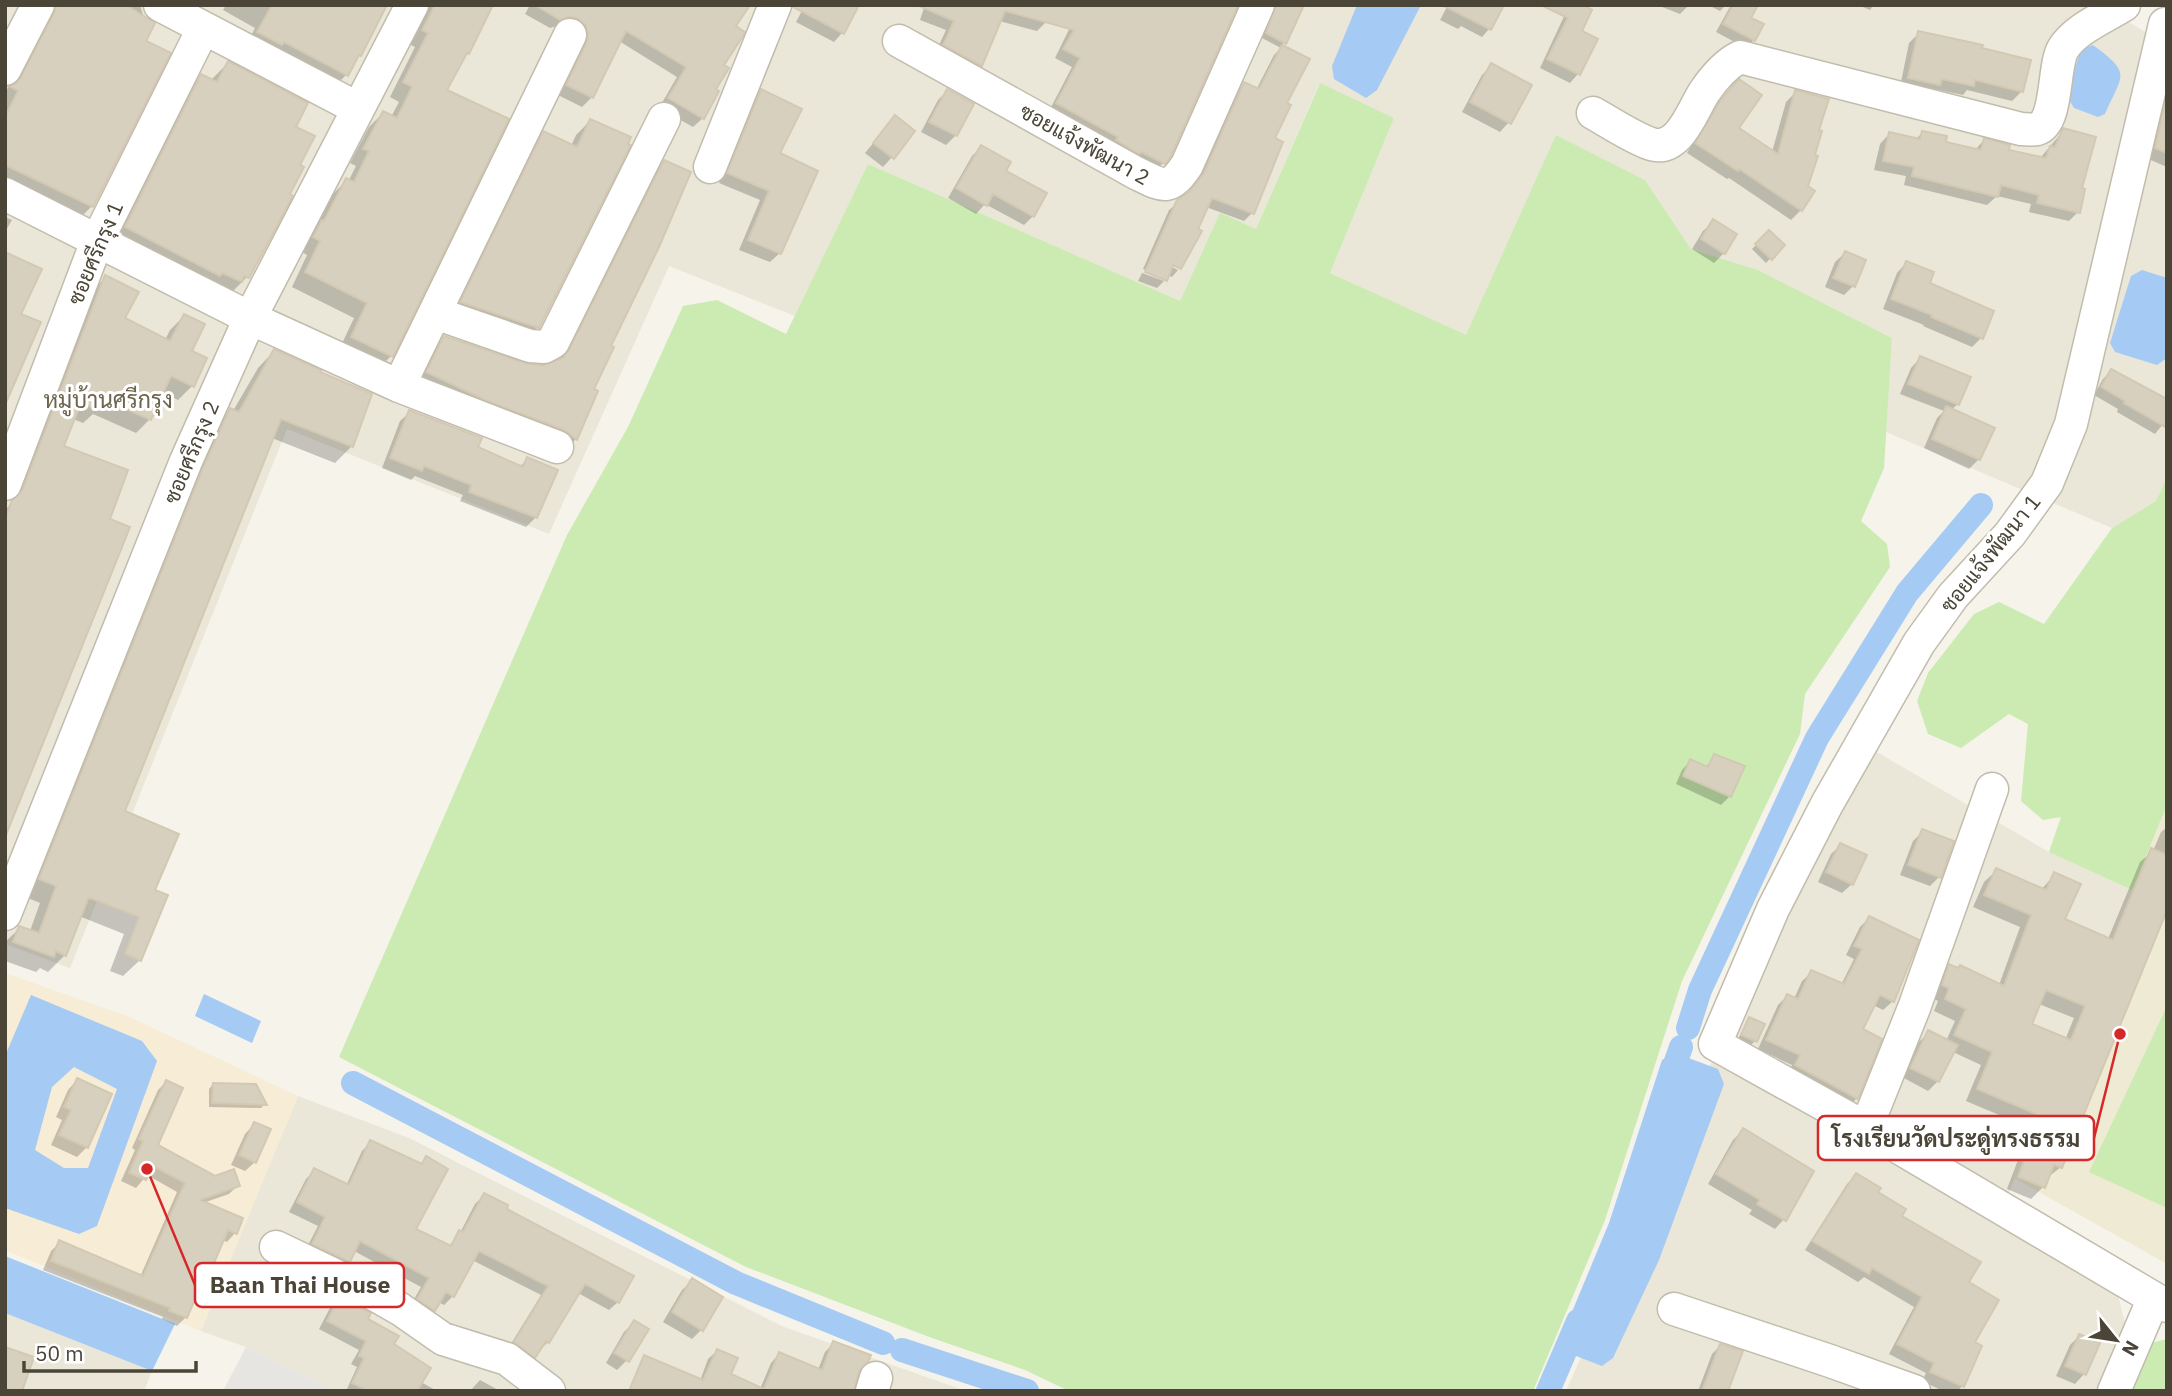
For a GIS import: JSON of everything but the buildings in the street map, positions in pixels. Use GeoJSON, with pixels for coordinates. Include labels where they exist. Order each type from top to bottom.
{"type":"FeatureCollection","features":[{"type":"Feature","properties":{"kind":"street"},"geometry":{"type":"LineString","coordinates":[[5,69],[37,5]]}},
{"type":"Feature","properties":{"kind":"street"},"geometry":{"type":"LineString","coordinates":[[160,5],[357,108]]}},
{"type":"Feature","properties":{"kind":"street","name":"ซอยศรีกรุง 2"},"geometry":{"type":"LineString","coordinates":[[5,914],[186,461],[250,318],[412,5]]}},
{"type":"Feature","properties":{"kind":"street"},"geometry":{"type":"LineString","coordinates":[[710,167],[775,5]]}},
{"type":"Feature","properties":{"kind":"street","name":"ซอยแจ้งพัฒนา 2"},"geometry":{"type":"LineString","coordinates":[[898,41],[1136,173],[1160,184],[1170,185],[1187,165],[1258,5]]}},
{"type":"Feature","properties":{"kind":"street"},"geometry":{"type":"LineString","coordinates":[[1593,113],[1653,145],[1667,144],[1679,135],[1706,90],[1730,62],[1740,57],[2021,129],[2036,130],[2044,125],[2050,113],[2062,51],[2075,36],[2124,5]]}},
{"type":"Feature","properties":{"kind":"street"},"geometry":{"type":"LineString","coordinates":[[2135,5],[2166,24]]}},
{"type":"Feature","properties":{"kind":"street","name":"ซอยแจ้งพัฒนา 1"},"geometry":{"type":"LineString","coordinates":[[1866,1128],[1715,1044],[1773,909],[1809,839],[1919,643],[1953,596],[2010,534],[2047,483],[2071,424],[2166,24]]}},
{"type":"Feature","properties":{"kind":"street","name":"ซอยศรีกรุง 1"},"geometry":{"type":"LineString","coordinates":[[5,484],[97,241],[202,29]]}},
{"type":"Feature","properties":{"kind":"street"},"geometry":{"type":"LineString","coordinates":[[399,386],[570,35]]}},
{"type":"Feature","properties":{"kind":"street"},"geometry":{"type":"LineString","coordinates":[[435,313],[530,346],[544,348],[554,342],[664,119]]}},
{"type":"Feature","properties":{"kind":"street"},"geometry":{"type":"LineString","coordinates":[[5,194],[250,318],[399,386],[557,447]]}},
{"type":"Feature","properties":{"kind":"street"},"geometry":{"type":"LineString","coordinates":[[1992,789],[1914,1009],[1866,1128],[2160,1303],[2114,1391]]}},
{"type":"Feature","properties":{"kind":"street"},"geometry":{"type":"LineString","coordinates":[[276,1247],[372,1293],[443,1339],[507,1359],[549,1391]]}},
{"type":"Feature","properties":{"kind":"street"},"geometry":{"type":"LineString","coordinates":[[1674,1309],[1830,1360],[1914,1391]]}},
{"type":"Feature","properties":{"kind":"shaded area"},"geometry":{"type":"Polygon","coordinates":[[[5,5],[2100,5],[2167,45],[2167,478],[2156,501],[2112,528],[1886,432],[1892,338],[1758,270],[1691,249],[1645,180],[1556,135],[1467,336],[1330,273],[1394,118],[1319,84],[1256,229],[1220,214],[1180,301],[868,164],[795,316],[669,266],[549,534],[287,429],[70,968],[5,944],[5,5]]]}},
{"type":"Feature","properties":{"kind":"shaded area"},"geometry":{"type":"Polygon","coordinates":[[[1868,747],[2049,852],[2132,890],[2007,1197],[1730,1038],[1802,876],[1868,747]]]}},
{"type":"Feature","properties":{"kind":"shaded area"},"geometry":{"type":"Polygon","coordinates":[[[2167,805],[2167,1264],[2014,1178],[2167,805]]]}},
{"type":"Feature","properties":{"kind":"shaded area"},"geometry":{"type":"Polygon","coordinates":[[[5,973],[127,1016],[298,1096],[201,1331],[5,1250],[5,973]]]}},
{"type":"Feature","properties":{"kind":"shaded area"},"geometry":{"type":"Polygon","coordinates":[[[1714,1057],[2118,1295],[2125,1324],[2096,1391],[1566,1391],[1714,1057]]]}},
{"type":"Feature","properties":{"kind":"shaded area"},"geometry":{"type":"Polygon","coordinates":[[[298,1096],[409,1138],[784,1327],[966,1391],[337,1391],[246,1347],[201,1331],[298,1096]]]}},
{"type":"Feature","properties":{"kind":"shaded area"},"geometry":{"type":"Polygon","coordinates":[[[5,1313],[152,1371],[144,1391],[5,1391],[5,1313]]]}},
{"type":"Feature","properties":{"kind":"shaded area"},"geometry":{"type":"Polygon","coordinates":[[[246,1347],[337,1391],[223,1391],[246,1347]]]}},
{"type":"Feature","properties":{"kind":"green space"},"geometry":{"type":"Polygon","coordinates":[[[1320,83],[1394,118],[1330,273],[1466,335],[1556,135],[1645,180],[1691,249],[1758,270],[1892,338],[1884,468],[1861,521],[1887,544],[1890,567],[1805,694],[1800,734],[1682,981],[1605,1220],[1533,1391],[1069,1391],[1025,1370],[932,1338],[746,1267],[339,1057],[567,535],[628,427],[683,306],[717,300],[786,334],[868,164],[1180,301],[1220,213],[1256,229],[1320,83]]]}},
{"type":"Feature","properties":{"kind":"green space"},"geometry":{"type":"Polygon","coordinates":[[[2167,478],[2167,805],[2132,890],[2049,852],[2061,817],[2043,820],[2021,801],[2028,724],[2009,714],[1961,748],[1928,734],[1917,701],[1928,673],[1974,614],[1999,602],[2044,624],[2112,528],[2156,501],[2167,478]]]}},
{"type":"Feature","properties":{"kind":"green space"},"geometry":{"type":"Polygon","coordinates":[[[2167,1006],[2167,1208],[2089,1172],[2167,1006]]]}},
{"type":"Feature","properties":{"kind":"green space"},"geometry":{"type":"Polygon","coordinates":[[[2167,1339],[2167,1391],[2130,1391],[2151,1343],[2167,1339]]]}},
{"type":"Feature","properties":{"kind":"water"},"geometry":{"type":"Polygon","coordinates":[[[1357,5],[1421,5],[1377,90],[1366,98],[1334,79],[1332,66],[1357,5]]]}},
{"type":"Feature","properties":{"kind":"water"},"geometry":{"type":"Polygon","coordinates":[[[2093,45],[2114,62],[2120,75],[2105,114],[2098,117],[2074,108],[2066,95],[2081,50],[2093,45]]]}},
{"type":"Feature","properties":{"kind":"water"},"geometry":{"type":"Polygon","coordinates":[[[2142,270],[2167,278],[2167,358],[2157,365],[2115,352],[2110,343],[2131,276],[2142,270]]]}},
{"type":"Feature","properties":{"kind":"water"},"geometry":{"type":"Polygon","coordinates":[[[204,994],[261,1021],[252,1043],[195,1016],[204,994]]]}},
{"type":"Feature","properties":{"kind":"water"},"geometry":{"type":"Polygon","coordinates":[[[31,995],[142,1041],[157,1061],[97,1226],[79,1234],[5,1208],[5,1056],[31,995]],[[74,1067],[52,1087],[35,1150],[64,1168],[88,1168],[117,1089],[74,1067]]]}},
{"type":"Feature","properties":{"kind":"water"},"geometry":{"type":"Polygon","coordinates":[[[1675,1053],[1718,1069],[1724,1084],[1659,1260],[1613,1358],[1602,1366],[1563,1351],[1559,1343],[1609,1223],[1662,1060],[1675,1053]]]}},
{"type":"Feature","properties":{"kind":"water"},"geometry":{"type":"Polygon","coordinates":[[[5,1256],[175,1324],[152,1371],[5,1313],[5,1256]]]}},
{"type":"Feature","properties":{"kind":"waterway"},"geometry":{"type":"LineString","coordinates":[[1688,1028],[1700,990],[1817,738],[1907,593],[1981,505]]}},
{"type":"Feature","properties":{"kind":"waterway"},"geometry":{"type":"LineString","coordinates":[[1668,1084],[1681,1047]]}},
{"type":"Feature","properties":{"kind":"waterway"},"geometry":{"type":"LineString","coordinates":[[353,1083],[736,1283],[883,1343]]}},
{"type":"Feature","properties":{"kind":"waterway"},"geometry":{"type":"LineString","coordinates":[[1548,1391],[1578,1321]]}},
{"type":"Feature","properties":{"kind":"waterway"},"geometry":{"type":"LineString","coordinates":[[902,1350],[1027,1391]]}},
{"type":"Feature","properties":{"kind":"place","name":"โรงเรียนวัดประดู่ทรงธรรม"},"geometry":{"type":"Point","coordinates":[2120,1034]}},
{"type":"Feature","properties":{"kind":"place","name":"Baan Thai House"},"geometry":{"type":"Point","coordinates":[147,1169]}},
{"type":"Feature","properties":{"kind":"district","name":"หมู่บ้านศรีกรุง"},"geometry":{"type":"Point","coordinates":[108,399]}}]}
